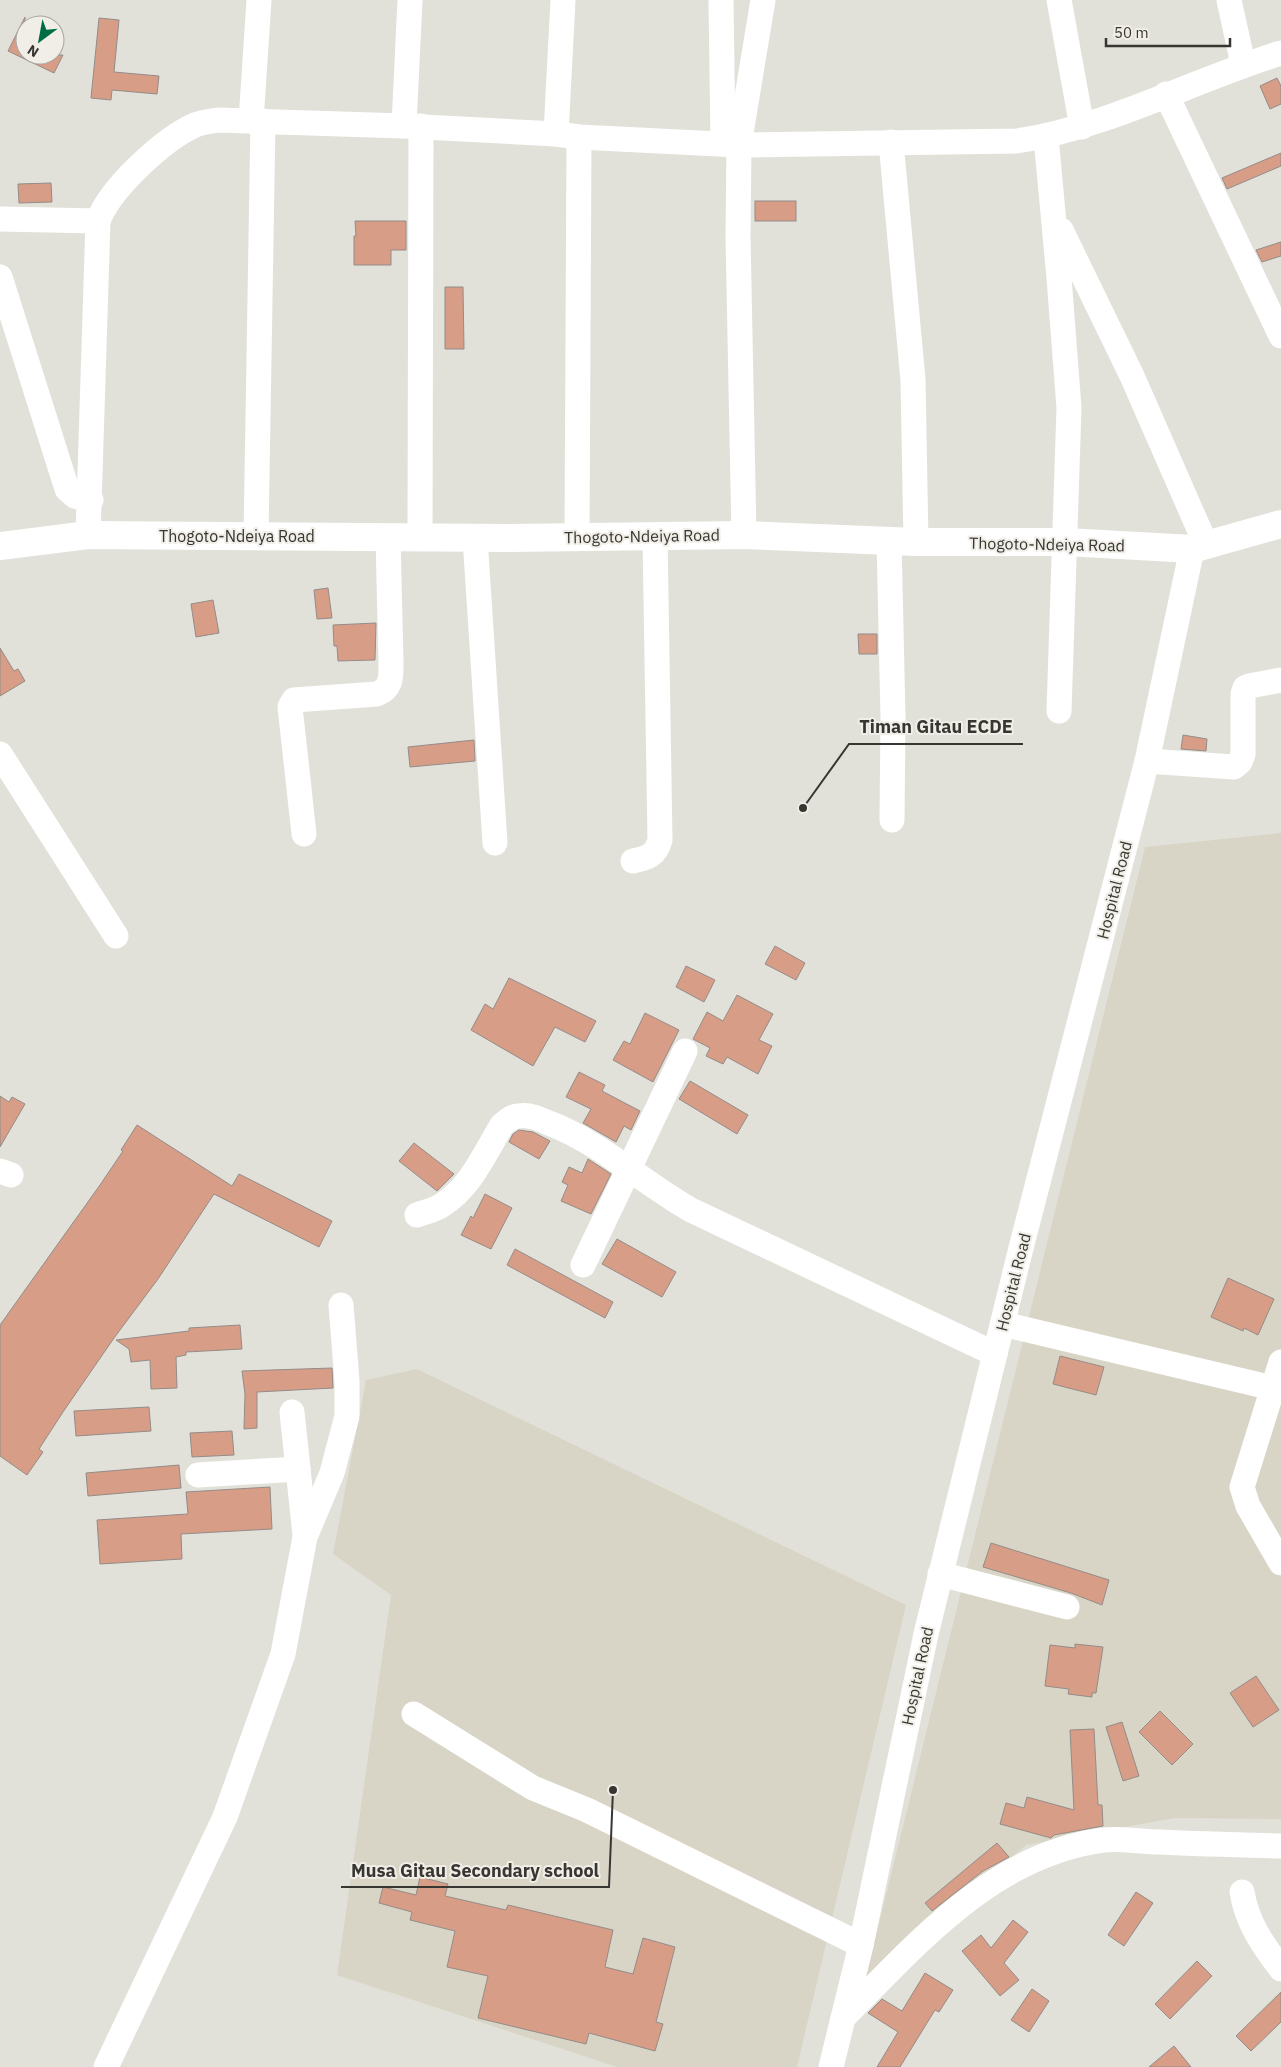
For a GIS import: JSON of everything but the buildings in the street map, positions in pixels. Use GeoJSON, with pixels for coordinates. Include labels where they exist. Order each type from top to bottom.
{"type":"FeatureCollection","features":[{"type":"Feature","properties":{"kind":"main road","name":"Thogoto-Ndeiya Road"},"geometry":{"type":"LineString","coordinates":[[0,546],[88,535],[476,538],[744,535],[916,542],[1066,542],[1199,547],[1281,524]]}},
{"type":"Feature","properties":{"kind":"street"},"geometry":{"type":"LineString","coordinates":[[256,536],[259,0]]}},
{"type":"Feature","properties":{"kind":"street"},"geometry":{"type":"LineString","coordinates":[[410,0],[420,537]]}},
{"type":"Feature","properties":{"kind":"street"},"geometry":{"type":"LineString","coordinates":[[563,0],[577,537]]}},
{"type":"Feature","properties":{"kind":"street"},"geometry":{"type":"LineString","coordinates":[[721,0],[738,236],[744,535]]}},
{"type":"Feature","properties":{"kind":"street"},"geometry":{"type":"LineString","coordinates":[[731,144],[763,0]]}},
{"type":"Feature","properties":{"kind":"street"},"geometry":{"type":"LineString","coordinates":[[1059,0],[1082,127]]}},
{"type":"Feature","properties":{"kind":"street"},"geometry":{"type":"LineString","coordinates":[[1229,0],[1243,64]]}},
{"type":"Feature","properties":{"kind":"street"},"geometry":{"type":"LineString","coordinates":[[88,535],[91,500],[98,221],[102,210],[114,191],[171,139],[196,124],[218,120],[413,126],[731,144],[1017,141],[1046,137],[1082,127],[1243,64],[1281,53]]}},
{"type":"Feature","properties":{"kind":"street"},"geometry":{"type":"LineString","coordinates":[[1166,94],[1281,336]]}},
{"type":"Feature","properties":{"kind":"street"},"geometry":{"type":"LineString","coordinates":[[1046,137],[1069,408],[1060,711]]}},
{"type":"Feature","properties":{"kind":"street"},"geometry":{"type":"LineString","coordinates":[[892,142],[913,380],[916,542]]}},
{"type":"Feature","properties":{"kind":"street"},"geometry":{"type":"LineString","coordinates":[[1053,214],[1132,376],[1199,547]]}},
{"type":"Feature","properties":{"kind":"street"},"geometry":{"type":"LineString","coordinates":[[0,219],[98,221]]}},
{"type":"Feature","properties":{"kind":"street"},"geometry":{"type":"LineString","coordinates":[[0,277],[67,489],[75,496],[91,500]]}},
{"type":"Feature","properties":{"kind":"street"},"geometry":{"type":"LineString","coordinates":[[304,834],[290,707],[294,700],[377,694],[388,687],[391,681],[388,537]]}},
{"type":"Feature","properties":{"kind":"street"},"geometry":{"type":"LineString","coordinates":[[633,861],[648,858],[654,854],[660,840],[655,537]]}},
{"type":"Feature","properties":{"kind":"street"},"geometry":{"type":"LineString","coordinates":[[476,538],[494,843]]}},
{"type":"Feature","properties":{"kind":"street"},"geometry":{"type":"LineString","coordinates":[[889,541],[893,718],[892,820]]}},
{"type":"Feature","properties":{"kind":"street","name":"Hospital Road"},"geometry":{"type":"LineString","coordinates":[[833,2066],[861,1945],[940,1574],[1002,1324],[1147,761],[1199,547]]}},
{"type":"Feature","properties":{"kind":"street"},"geometry":{"type":"LineString","coordinates":[[1147,761],[1234,766],[1243,754],[1243,694],[1245,688],[1281,680]]}},
{"type":"Feature","properties":{"kind":"street"},"geometry":{"type":"LineString","coordinates":[[0,754],[116,936]]}},
{"type":"Feature","properties":{"kind":"street"},"geometry":{"type":"LineString","coordinates":[[583,1265],[685,1051]]}},
{"type":"Feature","properties":{"kind":"street"},"geometry":{"type":"LineString","coordinates":[[417,1216],[440,1206],[454,1197],[469,1179],[502,1125],[509,1119],[519,1115],[535,1118],[568,1130],[605,1152],[668,1197],[690,1210],[995,1354]]}},
{"type":"Feature","properties":{"kind":"street"},"geometry":{"type":"LineString","coordinates":[[106,2067],[225,1817],[283,1654],[305,1537],[332,1472],[347,1416],[347,1381],[341,1305]]}},
{"type":"Feature","properties":{"kind":"street"},"geometry":{"type":"LineString","coordinates":[[1002,1324],[1273,1388]]}},
{"type":"Feature","properties":{"kind":"street"},"geometry":{"type":"LineString","coordinates":[[1281,1362],[1242,1487],[1248,1506],[1281,1563]]}},
{"type":"Feature","properties":{"kind":"street"},"geometry":{"type":"LineString","coordinates":[[292,1412],[305,1537]]}},
{"type":"Feature","properties":{"kind":"street"},"geometry":{"type":"LineString","coordinates":[[198,1476],[298,1469]]}},
{"type":"Feature","properties":{"kind":"street"},"geometry":{"type":"LineString","coordinates":[[940,1574],[1067,1607]]}},
{"type":"Feature","properties":{"kind":"street"},"geometry":{"type":"LineString","coordinates":[[414,1714],[534,1788],[595,1814],[861,1945]]}},
{"type":"Feature","properties":{"kind":"street"},"geometry":{"type":"LineString","coordinates":[[843,2018],[943,1919],[1009,1871],[1040,1858],[1104,1840],[1281,1846]]}},
{"type":"Feature","properties":{"kind":"street"},"geometry":{"type":"LineString","coordinates":[[1242,1892],[1245,1911],[1256,1934],[1281,1969]]}},
{"type":"Feature","properties":{"kind":"shaded area"},"geometry":{"type":"Polygon","coordinates":[[[1281,833],[1281,1819],[1175,1818],[1026,1845],[864,1984],[1145,847],[1281,833]]]}},
{"type":"Feature","properties":{"kind":"shaded area"},"geometry":{"type":"Polygon","coordinates":[[[417,1369],[906,1605],[797,2067],[617,2067],[337,1975],[391,1595],[333,1554],[366,1380],[417,1369]]]}},
{"type":"Feature","properties":{"kind":"place","name":"Timan Gitau ECDE"},"geometry":{"type":"Point","coordinates":[803,808]}},
{"type":"Feature","properties":{"kind":"place","name":"Musa Gitau Secondary school"},"geometry":{"type":"Point","coordinates":[613,1790]}}]}
